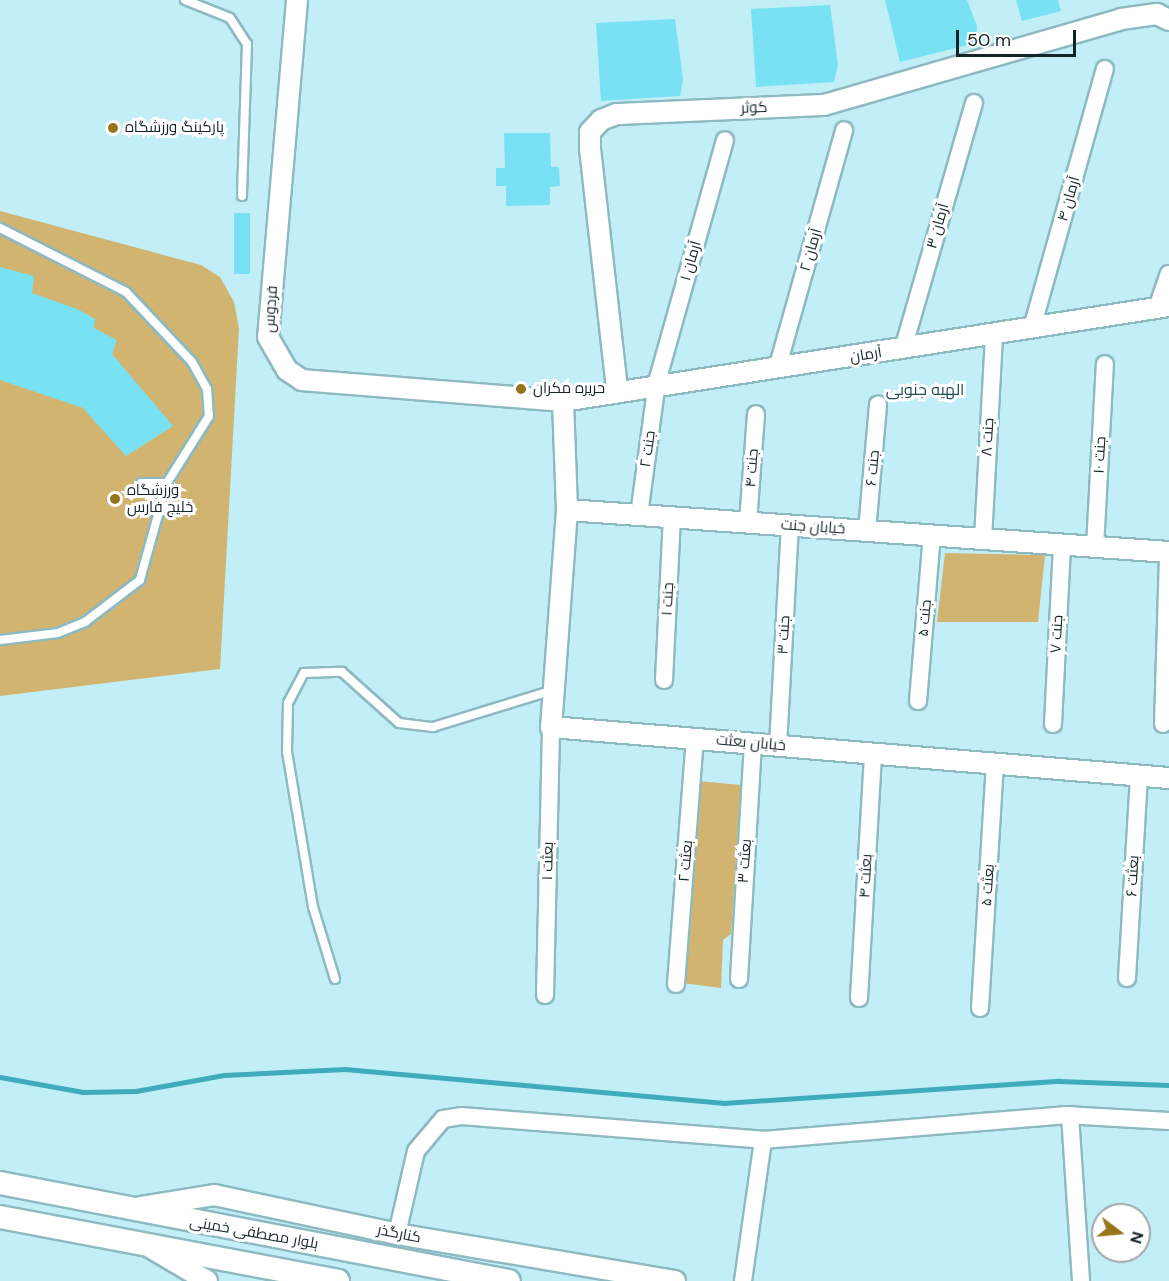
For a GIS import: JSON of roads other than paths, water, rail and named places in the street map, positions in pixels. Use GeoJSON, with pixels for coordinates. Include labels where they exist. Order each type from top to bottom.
{"type":"FeatureCollection","features":[{"type":"Feature","properties":{"kind":"main road","name":"بلوار مصطفی خمینی"},"geometry":{"type":"LineString","coordinates":[[0,1183],[124,1210],[509,1281]]}},
{"type":"Feature","properties":{"kind":"main road","name":"بلوار مصطفی خمینی"},"geometry":{"type":"LineString","coordinates":[[0,1217],[338,1281]]}},
{"type":"Feature","properties":{"kind":"street","name":"فردوس"},"geometry":{"type":"LineString","coordinates":[[297,0],[268,337],[274,353],[287,370],[318,384],[563,400]]}},
{"type":"Feature","properties":{"kind":"street","name":"کوثر"},"geometry":{"type":"LineString","coordinates":[[617,389],[590,149],[590,132],[601,120],[617,114],[824,105],[1121,19],[1157,14],[1169,20]]}},
{"type":"Feature","properties":{"kind":"street","name":"آرمان ۴"},"geometry":{"type":"LineString","coordinates":[[1032,328],[1105,69]]}},
{"type":"Feature","properties":{"kind":"street","name":"آرمان ۳"},"geometry":{"type":"LineString","coordinates":[[903,349],[974,103]]}},
{"type":"Feature","properties":{"kind":"street","name":"آرمان ۲"},"geometry":{"type":"LineString","coordinates":[[777,369],[844,130]]}},
{"type":"Feature","properties":{"kind":"street","name":"آرمان ۱"},"geometry":{"type":"LineString","coordinates":[[657,382],[725,140]]}},
{"type":"Feature","properties":{"kind":"street"},"geometry":{"type":"LineString","coordinates":[[1163,307],[1169,274]]}},
{"type":"Feature","properties":{"kind":"street","name":"آرمان"},"geometry":{"type":"LineString","coordinates":[[563,400],[657,382],[777,369],[1163,307]]}},
{"type":"Feature","properties":{"kind":"street","name":"جنت ۸"},"geometry":{"type":"LineString","coordinates":[[983,539],[994,335]]}},
{"type":"Feature","properties":{"kind":"street","name":"جنت ۱۰"},"geometry":{"type":"LineString","coordinates":[[1095,547],[1105,364]]}},
{"type":"Feature","properties":{"kind":"street","name":"جنت ۲"},"geometry":{"type":"LineString","coordinates":[[639,515],[657,382]]}},
{"type":"Feature","properties":{"kind":"street"},"geometry":{"type":"LineString","coordinates":[[551,727],[567,510],[563,400]]}},
{"type":"Feature","properties":{"kind":"street","name":"جنت ۶"},"geometry":{"type":"LineString","coordinates":[[867,531],[878,405]]}},
{"type":"Feature","properties":{"kind":"street","name":"جنت ۴"},"geometry":{"type":"LineString","coordinates":[[748,523],[756,414]]}},
{"type":"Feature","properties":{"kind":"street","name":"خیابان جنت"},"geometry":{"type":"LineString","coordinates":[[567,510],[1169,552]]}},
{"type":"Feature","properties":{"kind":"street","name":"جنت ۱"},"geometry":{"type":"LineString","coordinates":[[664,680],[672,518]]}},
{"type":"Feature","properties":{"kind":"street","name":"جنت ۳"},"geometry":{"type":"LineString","coordinates":[[777,746],[790,525]]}},
{"type":"Feature","properties":{"kind":"street","name":"جنت ۵"},"geometry":{"type":"LineString","coordinates":[[918,701],[932,536]]}},
{"type":"Feature","properties":{"kind":"street","name":"جنت ۷"},"geometry":{"type":"LineString","coordinates":[[1053,724],[1062,545]]}},
{"type":"Feature","properties":{"kind":"street"},"geometry":{"type":"LineString","coordinates":[[1163,724],[1169,552]]}},
{"type":"Feature","properties":{"kind":"street","name":"خیابان بعثت"},"geometry":{"type":"LineString","coordinates":[[551,727],[1169,778]]}},
{"type":"Feature","properties":{"kind":"street","name":"بعثت ۱"},"geometry":{"type":"LineString","coordinates":[[545,995],[551,727]]}},
{"type":"Feature","properties":{"kind":"street","name":"بعثت ۲"},"geometry":{"type":"LineString","coordinates":[[676,984],[695,739]]}},
{"type":"Feature","properties":{"kind":"street","name":"بعثت ۳"},"geometry":{"type":"LineString","coordinates":[[739,979],[753,744]]}},
{"type":"Feature","properties":{"kind":"street","name":"بعثت ۴"},"geometry":{"type":"LineString","coordinates":[[859,999],[873,753]]}},
{"type":"Feature","properties":{"kind":"street","name":"بعثت ۵"},"geometry":{"type":"LineString","coordinates":[[980,1008],[995,763]]}},
{"type":"Feature","properties":{"kind":"street","name":"بعثت ۶"},"geometry":{"type":"LineString","coordinates":[[1127,978],[1139,774]]}},
{"type":"Feature","properties":{"kind":"street"},"geometry":{"type":"LineString","coordinates":[[397,1234],[416,1151],[443,1119],[461,1116],[763,1140],[1070,1115],[1169,1121]]}},
{"type":"Feature","properties":{"kind":"street"},"geometry":{"type":"LineString","coordinates":[[1070,1115],[1081,1281]]}},
{"type":"Feature","properties":{"kind":"street"},"geometry":{"type":"LineString","coordinates":[[743,1281],[763,1140]]}},
{"type":"Feature","properties":{"kind":"street","name":"کنارگذر"},"geometry":{"type":"LineString","coordinates":[[124,1210],[214,1195],[397,1234],[675,1281]]}},
{"type":"Feature","properties":{"kind":"street"},"geometry":{"type":"LineString","coordinates":[[144,1244],[207,1281]]}},
{"type":"Feature","properties":{"kind":"lane"},"geometry":{"type":"LineString","coordinates":[[185,0],[230,18],[247,44],[242,196]]}},
{"type":"Feature","properties":{"kind":"lane"},"geometry":{"type":"LineString","coordinates":[[0,228],[126,292],[192,362],[207,389],[209,416],[167,483],[140,580],[85,622],[58,633],[0,640]]}},
{"type":"Feature","properties":{"kind":"lane"},"geometry":{"type":"LineString","coordinates":[[141,483],[167,483]]}},
{"type":"Feature","properties":{"kind":"lane"},"geometry":{"type":"LineString","coordinates":[[335,979],[313,907],[286,751],[288,703],[304,673],[342,672],[399,723],[432,727],[553,690]]}},
{"type":"Feature","properties":{"kind":"waterway"},"geometry":{"type":"LineString","coordinates":[[0,1077],[83,1092],[136,1091],[224,1075],[345,1069],[724,1103],[1059,1081],[1169,1085]]}},
{"type":"Feature","properties":{"kind":"place","name":"پارکینگ ورزشگاه"},"geometry":{"type":"Point","coordinates":[113,128]}},
{"type":"Feature","properties":{"kind":"place","name":"حریره مکران"},"geometry":{"type":"Point","coordinates":[521,389]}},
{"type":"Feature","properties":{"kind":"place","name":"ورزشگاه خلیج فارس"},"geometry":{"type":"Point","coordinates":[115,499]}},
{"type":"Feature","properties":{"kind":"district","name":"الهیه جنوبی"},"geometry":{"type":"Point","coordinates":[925,390]}}]}
